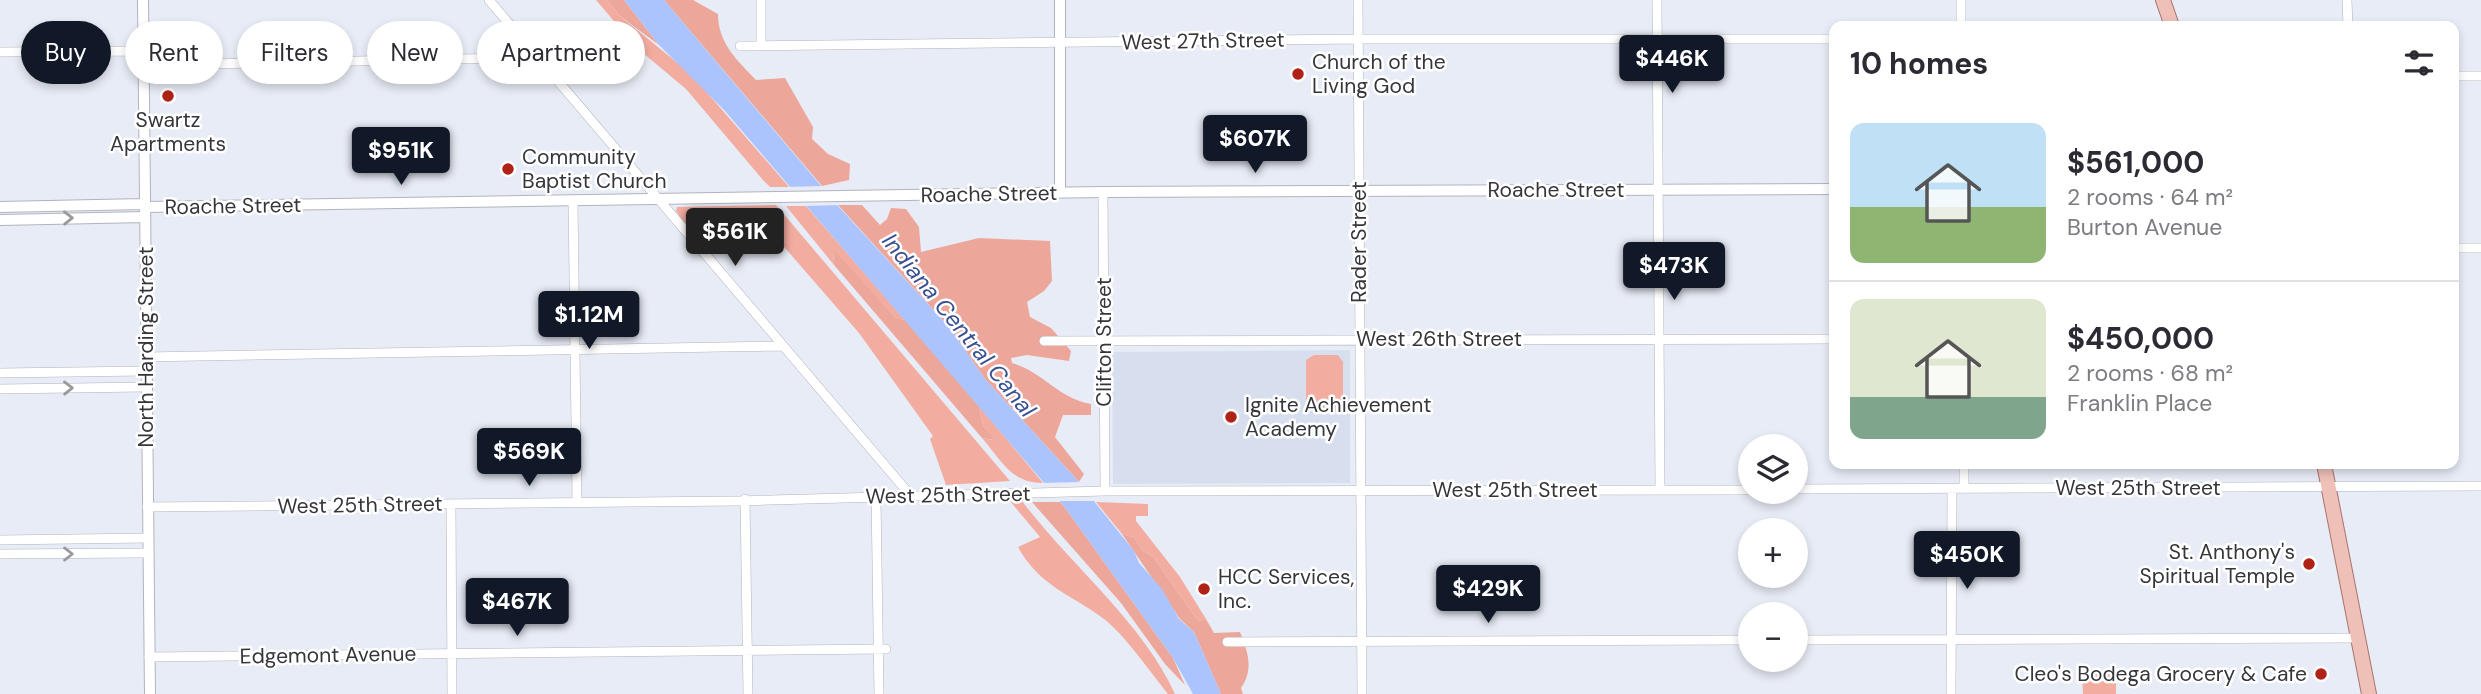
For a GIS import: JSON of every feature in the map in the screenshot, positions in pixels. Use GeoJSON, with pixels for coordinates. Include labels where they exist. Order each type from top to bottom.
{"type":"FeatureCollection","features":[{"type":"Feature","properties":{"kind":"main road"},"geometry":{"type":"LineString","coordinates":[[2162,0],[2170,21]]}},
{"type":"Feature","properties":{"kind":"main road"},"geometry":{"type":"LineString","coordinates":[[2325,469],[2369,694]]}},
{"type":"Feature","properties":{"kind":"street","name":"North Harding Street"},"geometry":{"type":"LineString","coordinates":[[143,0],[143,21]]}},
{"type":"Feature","properties":{"kind":"street"},"geometry":{"type":"LineString","coordinates":[[489,0],[507,21]]}},
{"type":"Feature","properties":{"kind":"street"},"geometry":{"type":"LineString","coordinates":[[761,0],[761,46]]}},
{"type":"Feature","properties":{"kind":"street"},"geometry":{"type":"LineString","coordinates":[[1060,0],[1060,193]]}},
{"type":"Feature","properties":{"kind":"street","name":"Rader Street"},"geometry":{"type":"LineString","coordinates":[[1358,0],[1362,694]]}},
{"type":"Feature","properties":{"kind":"street"},"geometry":{"type":"LineString","coordinates":[[1657,0],[1660,490]]}},
{"type":"Feature","properties":{"kind":"street"},"geometry":{"type":"LineString","coordinates":[[1961,0],[1961,21]]}},
{"type":"Feature","properties":{"kind":"street"},"geometry":{"type":"LineString","coordinates":[[2347,0],[2348,21]]}},
{"type":"Feature","properties":{"kind":"street","name":"West 27th Street"},"geometry":{"type":"LineString","coordinates":[[740,46],[1358,39],[1829,39]]}},
{"type":"Feature","properties":{"kind":"street"},"geometry":{"type":"LineString","coordinates":[[0,52],[125,51]]}},
{"type":"Feature","properties":{"kind":"street"},"geometry":{"type":"LineString","coordinates":[[223,64],[477,59]]}},
{"type":"Feature","properties":{"kind":"street"},"geometry":{"type":"LineString","coordinates":[[2459,76],[2481,76]]}},
{"type":"Feature","properties":{"kind":"street","name":"North Harding Street"},"geometry":{"type":"LineString","coordinates":[[143,84],[150,694]]}},
{"type":"Feature","properties":{"kind":"street"},"geometry":{"type":"LineString","coordinates":[[560,84],[911,496]]}},
{"type":"Feature","properties":{"kind":"street","name":"Roache Street"},"geometry":{"type":"LineString","coordinates":[[0,207],[145,209],[1103,192],[1829,189]]}},
{"type":"Feature","properties":{"kind":"street","name":"Clifton Street"},"geometry":{"type":"LineString","coordinates":[[1102,492],[1103,192]]}},
{"type":"Feature","properties":{"kind":"street"},"geometry":{"type":"LineString","coordinates":[[573,201],[576,502]]}},
{"type":"Feature","properties":{"kind":"street","name":"Roache Street"},"geometry":{"type":"LineString","coordinates":[[0,220],[145,209]]}},
{"type":"Feature","properties":{"kind":"street"},"geometry":{"type":"LineString","coordinates":[[2459,248],[2481,248]]}},
{"type":"Feature","properties":{"kind":"street","name":"West 26th Street"},"geometry":{"type":"LineString","coordinates":[[1044,341],[1829,339]]}},
{"type":"Feature","properties":{"kind":"street"},"geometry":{"type":"LineString","coordinates":[[145,357],[782,346]]}},
{"type":"Feature","properties":{"kind":"street"},"geometry":{"type":"LineString","coordinates":[[0,373],[145,371]]}},
{"type":"Feature","properties":{"kind":"street"},"geometry":{"type":"LineString","coordinates":[[0,388],[145,387]]}},
{"type":"Feature","properties":{"kind":"street"},"geometry":{"type":"LineString","coordinates":[[1964,469],[1964,489]]}},
{"type":"Feature","properties":{"kind":"street","name":"West 25th Street"},"geometry":{"type":"LineString","coordinates":[[1808,489],[2481,486]]}},
{"type":"Feature","properties":{"kind":"street","name":"West 25th Street"},"geometry":{"type":"LineString","coordinates":[[147,507],[1102,492],[1738,489]]}},
{"type":"Feature","properties":{"kind":"street"},"geometry":{"type":"LineString","coordinates":[[1951,694],[1952,489]]}},
{"type":"Feature","properties":{"kind":"street"},"geometry":{"type":"LineString","coordinates":[[876,496],[882,649],[879,694]]}},
{"type":"Feature","properties":{"kind":"street"},"geometry":{"type":"LineString","coordinates":[[745,499],[748,694]]}},
{"type":"Feature","properties":{"kind":"street"},"geometry":{"type":"LineString","coordinates":[[450,503],[452,694]]}},
{"type":"Feature","properties":{"kind":"street"},"geometry":{"type":"LineString","coordinates":[[0,540],[147,538]]}},
{"type":"Feature","properties":{"kind":"street"},"geometry":{"type":"LineString","coordinates":[[0,554],[147,553]]}},
{"type":"Feature","properties":{"kind":"street"},"geometry":{"type":"LineString","coordinates":[[1808,640],[2359,638]]}},
{"type":"Feature","properties":{"kind":"street"},"geometry":{"type":"LineString","coordinates":[[1227,642],[1738,640]]}},
{"type":"Feature","properties":{"kind":"street","name":"Edgemont Avenue"},"geometry":{"type":"LineString","coordinates":[[149,657],[882,649]]}},
{"type":"Feature","properties":{"kind":"shaded area"},"geometry":{"type":"Polygon","coordinates":[[[596,0],[607,0],[626,21],[614,21],[596,0]]]}},
{"type":"Feature","properties":{"kind":"shaded area"},"geometry":{"type":"Polygon","coordinates":[[[607,0],[624,0],[640,21],[627,21],[607,0]]]}},
{"type":"Feature","properties":{"kind":"shaded area"},"geometry":{"type":"Polygon","coordinates":[[[664,0],[693,0],[718,14],[725,42],[756,80],[785,78],[813,127],[812,139],[828,154],[850,164],[849,180],[822,186],[664,0]]]}},
{"type":"Feature","properties":{"kind":"shaded area"},"geometry":{"type":"Polygon","coordinates":[[[645,27],[659,45],[645,35],[645,27]]]}},
{"type":"Feature","properties":{"kind":"shaded area"},"geometry":{"type":"Polygon","coordinates":[[[645,36],[691,74],[789,187],[770,187],[686,89],[645,55],[645,36]]]}},
{"type":"Feature","properties":{"kind":"shaded area"},"geometry":{"type":"Polygon","coordinates":[[[776,205],[1010,481],[946,485],[930,439],[933,436],[859,333],[759,218],[729,238],[694,225],[688,228],[676,211],[677,207],[776,205]]]}},
{"type":"Feature","properties":{"kind":"shaded area"},"geometry":{"type":"Polygon","coordinates":[[[838,205],[862,205],[880,225],[887,219],[891,208],[906,209],[919,227],[921,252],[979,238],[1050,241],[1052,281],[1044,291],[1027,302],[1030,317],[1051,328],[1071,351],[1069,361],[1027,355],[1011,358],[1012,363],[1060,391],[1091,404],[1091,415],[1063,415],[1055,437],[1084,474],[1079,482],[985,379],[949,327],[838,205]]]}},
{"type":"Feature","properties":{"kind":"shaded area"},"geometry":{"type":"Polygon","coordinates":[[[786,206],[806,206],[905,320],[896,318],[833,250],[834,265],[786,206]]]}},
{"type":"Feature","properties":{"kind":"shaded area"},"geometry":{"type":"Polygon","coordinates":[[[833,249],[896,318],[905,320],[979,406],[983,426],[995,440],[982,438],[834,265],[833,249]]]}},
{"type":"Feature","properties":{"kind":"shaded area","name":"Ignite Achievement Academy"},"geometry":{"type":"Polygon","coordinates":[[[1350,350],[1350,483],[1113,484],[1112,352],[1350,350]]]}},
{"type":"Feature","properties":{"kind":"shaded area"},"geometry":{"type":"Polygon","coordinates":[[[1314,355],[1338,355],[1343,362],[1343,406],[1337,411],[1306,411],[1306,360],[1314,355]]]}},
{"type":"Feature","properties":{"kind":"shaded area"},"geometry":{"type":"Polygon","coordinates":[[[979,406],[1043,483],[1015,475],[982,438],[994,440],[983,426],[979,406]]]}},
{"type":"Feature","properties":{"kind":"shaded area"},"geometry":{"type":"Polygon","coordinates":[[[1010,501],[1022,501],[1124,617],[1161,667],[1175,694],[1168,694],[1112,626],[1036,572],[1018,547],[1040,537],[1010,501]]]}},
{"type":"Feature","properties":{"kind":"shaded area"},"geometry":{"type":"Polygon","coordinates":[[[1032,502],[1060,502],[1063,505],[1173,658],[1185,685],[1165,664],[1121,603],[1032,502]]]}},
{"type":"Feature","properties":{"kind":"shaded area"},"geometry":{"type":"Polygon","coordinates":[[[1096,502],[1148,504],[1148,516],[1136,516],[1136,521],[1180,577],[1206,619],[1198,621],[1153,557],[1143,551],[1134,537],[1122,534],[1096,502]]]}},
{"type":"Feature","properties":{"kind":"shaded area"},"geometry":{"type":"Polygon","coordinates":[[[1122,534],[1134,537],[1143,551],[1153,557],[1198,621],[1206,619],[1214,633],[1240,632],[1249,667],[1241,688],[1243,694],[1221,694],[1194,632],[1180,619],[1122,534]]]}},
{"type":"Feature","properties":{"kind":"shaded area"},"geometry":{"type":"Polygon","coordinates":[[[2082,673],[2116,674],[2116,694],[2083,694],[2082,673]]]}},
{"type":"Feature","properties":{"kind":"water"},"geometry":{"type":"Polygon","coordinates":[[[624,0],[664,0],[838,206],[949,327],[985,379],[1077,480],[1134,551],[1139,563],[1162,589],[1179,619],[1194,632],[1221,694],[1193,694],[1173,658],[1063,505],[725,111],[659,45],[645,27],[645,21],[640,21],[624,0]]]}},
{"type":"Feature","properties":{"kind":"pier"},"geometry":{"type":"Polygon","coordinates":[[[826,186],[842,205],[802,206],[785,187],[826,186]]]}},
{"type":"Feature","properties":{"kind":"pier"},"geometry":{"type":"Polygon","coordinates":[[[1083,482],[1099,501],[1054,501],[1038,483],[1083,482]]]}},
{"type":"Feature","properties":{"kind":"place","name":"Church of the Living God"},"geometry":{"type":"Point","coordinates":[1298,74]}},
{"type":"Feature","properties":{"kind":"place","name":"Swartz Apartments"},"geometry":{"type":"Point","coordinates":[168,96]}},
{"type":"Feature","properties":{"kind":"place","name":"Community Baptist Church"},"geometry":{"type":"Point","coordinates":[508,169]}},
{"type":"Feature","properties":{"kind":"place","name":"Ignite Achievement Academy"},"geometry":{"type":"Point","coordinates":[1231,417]}},
{"type":"Feature","properties":{"kind":"place","name":"St. Anthony's Spiritual Temple"},"geometry":{"type":"Point","coordinates":[2309,564]}},
{"type":"Feature","properties":{"kind":"place","name":"HCC Services, Inc."},"geometry":{"type":"Point","coordinates":[1204,589]}},
{"type":"Feature","properties":{"kind":"place","name":"Cleo's Bodega Grocery & Cafe"},"geometry":{"type":"Point","coordinates":[2321,674]}},
{"type":"Feature","properties":{"kind":"water label","name":"Indiana Central Canal"},"geometry":{"type":"Point","coordinates":[959,325]}}]}
